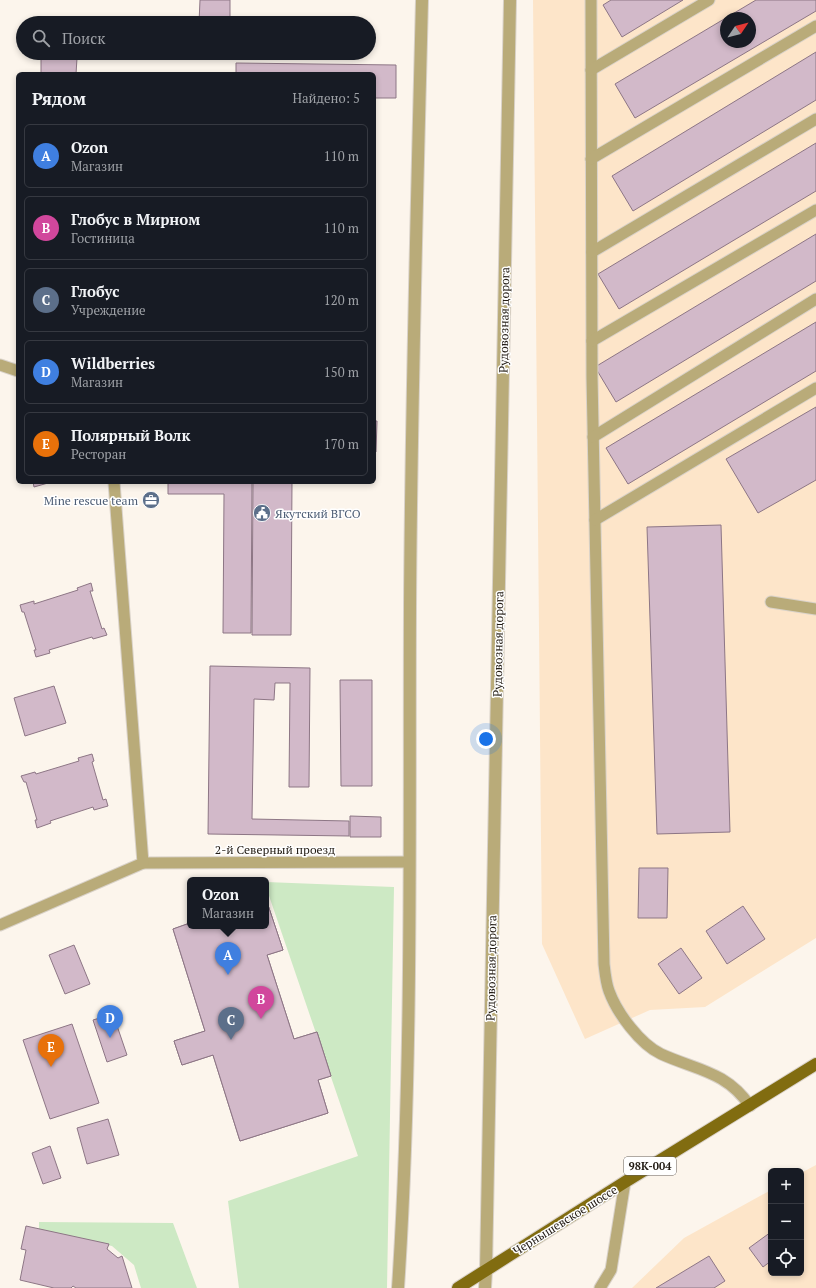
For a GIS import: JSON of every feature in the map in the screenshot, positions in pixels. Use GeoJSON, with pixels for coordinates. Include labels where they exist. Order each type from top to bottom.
{"type":"FeatureCollection","features":[{"type":"Feature","properties":{"kind":"main road","name":"Чернышевское шоссе"},"geometry":{"type":"LineString","coordinates":[[458,1288],[625,1182],[816,1064]]}},
{"type":"Feature","properties":{"kind":"street"},"geometry":{"type":"LineString","coordinates":[[398,1288],[403,1203],[408,1023],[410,511],[422,0]]}},
{"type":"Feature","properties":{"kind":"street","name":"Рудовозная дорога"},"geometry":{"type":"LineString","coordinates":[[486,1288],[510,0]]}},
{"type":"Feature","properties":{"kind":"lane"},"geometry":{"type":"LineString","coordinates":[[590,0],[593,437],[604,964],[609,991],[617,1008],[630,1027],[644,1042],[660,1054],[708,1071],[722,1079],[736,1089],[750,1106]]}},
{"type":"Feature","properties":{"kind":"lane"},"geometry":{"type":"LineString","coordinates":[[591,70],[709,0]]}},
{"type":"Feature","properties":{"kind":"lane"},"geometry":{"type":"LineString","coordinates":[[591,159],[816,26]]}},
{"type":"Feature","properties":{"kind":"lane"},"geometry":{"type":"LineString","coordinates":[[592,252],[816,119]]}},
{"type":"Feature","properties":{"kind":"lane"},"geometry":{"type":"LineString","coordinates":[[592,341],[816,210]]}},
{"type":"Feature","properties":{"kind":"lane"},"geometry":{"type":"LineString","coordinates":[[593,437],[816,299]]}},
{"type":"Feature","properties":{"kind":"lane"},"geometry":{"type":"LineString","coordinates":[[0,365],[16,370]]}},
{"type":"Feature","properties":{"kind":"lane"},"geometry":{"type":"LineString","coordinates":[[595,520],[816,388]]}},
{"type":"Feature","properties":{"kind":"lane"},"geometry":{"type":"LineString","coordinates":[[0,925],[142,863],[114,484]]}},
{"type":"Feature","properties":{"kind":"lane"},"geometry":{"type":"LineString","coordinates":[[771,602],[816,610]]}},
{"type":"Feature","properties":{"kind":"lane","name":"2-й Северный проезд"},"geometry":{"type":"LineString","coordinates":[[142,863],[408,862]]}},
{"type":"Feature","properties":{"kind":"lane"},"geometry":{"type":"LineString","coordinates":[[600,1288],[612,1270],[625,1182]]}},
{"type":"Feature","properties":{"kind":"shaded area"},"geometry":{"type":"Polygon","coordinates":[[[533,0],[816,0],[816,938],[705,1007],[650,1010],[585,1039],[542,944],[533,0]]]}},
{"type":"Feature","properties":{"kind":"shaded area"},"geometry":{"type":"Polygon","coordinates":[[[816,1165],[816,1288],[632,1288],[684,1238],[768,1192],[768,1276],[804,1276],[804,1171],[816,1165]]]}},
{"type":"Feature","properties":{"kind":"green space"},"geometry":{"type":"Polygon","coordinates":[[[269,882],[394,887],[387,1288],[239,1288],[228,1201],[358,1156],[269,896],[269,882]]]}},
{"type":"Feature","properties":{"kind":"green space"},"geometry":{"type":"Polygon","coordinates":[[[39,1222],[173,1223],[197,1288],[141,1288],[134,1265],[112,1246],[39,1232],[39,1222]]]}},
{"type":"Feature","properties":{"kind":"building"},"geometry":{"type":"Polygon","coordinates":[[[200,0],[230,0],[230,16],[199,16],[200,0]]]}},
{"type":"Feature","properties":{"kind":"building"},"geometry":{"type":"Polygon","coordinates":[[[611,0],[683,0],[622,37],[603,5],[611,0]]]}},
{"type":"Feature","properties":{"kind":"building"},"geometry":{"type":"Polygon","coordinates":[[[756,0],[816,0],[816,11],[756,46],[756,12],[736,12],[756,0]]]}},
{"type":"Feature","properties":{"kind":"building"},"geometry":{"type":"Polygon","coordinates":[[[720,21],[720,48],[753,48],[635,118],[615,84],[720,21]]]}},
{"type":"Feature","properties":{"kind":"building"},"geometry":{"type":"Polygon","coordinates":[[[816,52],[816,100],[633,211],[612,176],[816,52]]]}},
{"type":"Feature","properties":{"kind":"building"},"geometry":{"type":"Polygon","coordinates":[[[41,60],[77,60],[76,72],[41,72],[41,60]]]}},
{"type":"Feature","properties":{"kind":"building"},"geometry":{"type":"Polygon","coordinates":[[[236,63],[396,65],[396,98],[376,98],[376,72],[236,72],[236,63]]]}},
{"type":"Feature","properties":{"kind":"building"},"geometry":{"type":"Polygon","coordinates":[[[816,143],[816,191],[619,309],[598,274],[816,143]]]}},
{"type":"Feature","properties":{"kind":"building"},"geometry":{"type":"Polygon","coordinates":[[[816,234],[816,281],[616,402],[595,367],[816,234]]]}},
{"type":"Feature","properties":{"kind":"building"},"geometry":{"type":"Polygon","coordinates":[[[816,322],[816,371],[628,484],[606,448],[816,322]]]}},
{"type":"Feature","properties":{"kind":"building"},"geometry":{"type":"Polygon","coordinates":[[[816,407],[816,480],[758,513],[726,459],[816,407]]]}},
{"type":"Feature","properties":{"kind":"building"},"geometry":{"type":"Polygon","coordinates":[[[376,421],[377,421],[376,452],[376,421]]]}},
{"type":"Feature","properties":{"kind":"building"},"geometry":{"type":"Polygon","coordinates":[[[33,484],[44,484],[34,487],[33,484]]]}},
{"type":"Feature","properties":{"kind":"building"},"geometry":{"type":"Polygon","coordinates":[[[168,484],[252,484],[251,633],[223,633],[224,494],[168,494],[168,484]]]}},
{"type":"Feature","properties":{"kind":"building"},"geometry":{"type":"Polygon","coordinates":[[[253,484],[292,484],[291,635],[252,635],[253,484]]]}},
{"type":"Feature","properties":{"kind":"building"},"geometry":{"type":"Polygon","coordinates":[[[721,525],[730,832],[657,834],[647,527],[721,525]]]}},
{"type":"Feature","properties":{"kind":"building"},"geometry":{"type":"Polygon","coordinates":[[[91,583],[93,591],[90,591],[102,629],[104,628],[107,635],[93,639],[92,637],[49,650],[50,653],[36,657],[34,650],[36,650],[24,612],[22,612],[20,605],[34,601],[34,604],[78,590],[77,588],[91,583]]]}},
{"type":"Feature","properties":{"kind":"building"},"geometry":{"type":"Polygon","coordinates":[[[210,666],[310,668],[309,787],[289,787],[290,683],[275,683],[274,700],[254,699],[252,819],[349,821],[349,836],[208,834],[210,666]]]}},
{"type":"Feature","properties":{"kind":"building"},"geometry":{"type":"Polygon","coordinates":[[[340,680],[372,680],[372,786],[341,786],[340,680]]]}},
{"type":"Feature","properties":{"kind":"building"},"geometry":{"type":"Polygon","coordinates":[[[54,686],[66,723],[25,736],[14,698],[54,686]]]}},
{"type":"Feature","properties":{"kind":"building"},"geometry":{"type":"Polygon","coordinates":[[[92,754],[94,761],[92,762],[103,800],[106,799],[108,806],[94,810],[93,807],[50,821],[51,823],[37,828],[35,820],[37,820],[26,782],[24,782],[21,776],[35,772],[36,774],[79,761],[78,758],[92,754]]]}},
{"type":"Feature","properties":{"kind":"building"},"geometry":{"type":"Polygon","coordinates":[[[350,816],[381,817],[381,837],[350,837],[350,816]]]}},
{"type":"Feature","properties":{"kind":"building"},"geometry":{"type":"Polygon","coordinates":[[[639,868],[668,868],[667,918],[638,918],[639,868]]]}},
{"type":"Feature","properties":{"kind":"building"},"geometry":{"type":"Polygon","coordinates":[[[743,906],[765,939],[727,964],[706,931],[743,906]]]}},
{"type":"Feature","properties":{"kind":"building"},"geometry":{"type":"Polygon","coordinates":[[[269,908],[283,950],[267,955],[294,1039],[317,1032],[331,1076],[318,1080],[328,1113],[240,1141],[213,1055],[182,1065],[174,1041],[205,1031],[173,929],[187,924],[187,929],[269,929],[269,908]]]}},
{"type":"Feature","properties":{"kind":"building"},"geometry":{"type":"Polygon","coordinates":[[[269,908],[283,950],[267,955],[294,1039],[317,1032],[331,1076],[318,1080],[328,1113],[240,1141],[213,1055],[182,1065],[174,1041],[205,1031],[173,929],[187,924],[187,929],[269,929],[269,908]]]}},
{"type":"Feature","properties":{"kind":"building"},"geometry":{"type":"Polygon","coordinates":[[[74,945],[90,984],[65,994],[49,955],[74,945]]]}},
{"type":"Feature","properties":{"kind":"building"},"geometry":{"type":"Polygon","coordinates":[[[681,948],[702,978],[679,994],[658,964],[681,948]]]}},
{"type":"Feature","properties":{"kind":"building"},"geometry":{"type":"Polygon","coordinates":[[[113,1014],[127,1055],[107,1062],[93,1020],[113,1014]]]}},
{"type":"Feature","properties":{"kind":"building"},"geometry":{"type":"Polygon","coordinates":[[[72,1024],[99,1103],[50,1119],[23,1040],[72,1024]]]}},
{"type":"Feature","properties":{"kind":"building"},"geometry":{"type":"Polygon","coordinates":[[[108,1119],[119,1155],[87,1164],[77,1128],[108,1119]]]}},
{"type":"Feature","properties":{"kind":"building"},"geometry":{"type":"Polygon","coordinates":[[[50,1146],[61,1178],[43,1184],[32,1153],[50,1146]]]}},
{"type":"Feature","properties":{"kind":"building"},"geometry":{"type":"Polygon","coordinates":[[[26,1226],[109,1244],[107,1249],[118,1258],[122,1256],[132,1288],[76,1288],[73,1286],[71,1288],[54,1288],[20,1280],[26,1250],[21,1249],[26,1226]]]}},
{"type":"Feature","properties":{"kind":"building"},"geometry":{"type":"Polygon","coordinates":[[[768,1234],[768,1263],[763,1267],[749,1248],[768,1234]]]}},
{"type":"Feature","properties":{"kind":"building"},"geometry":{"type":"Polygon","coordinates":[[[709,1256],[725,1281],[714,1288],[656,1288],[709,1256]]]}},
{"type":"Feature","properties":{"kind":"place","name":"Mine rescue team"},"geometry":{"type":"Point","coordinates":[151,500]}},
{"type":"Feature","properties":{"kind":"place","name":"Якутский ВГСО"},"geometry":{"type":"Point","coordinates":[262,513]}},
{"type":"Feature","properties":{"kind":"place","name":"Ozon"},"geometry":{"type":"Point","coordinates":[228,975]}},
{"type":"Feature","properties":{"kind":"place","name":"Глобус в Мирном"},"geometry":{"type":"Point","coordinates":[261,1019]}},
{"type":"Feature","properties":{"kind":"place","name":"Wildberries"},"geometry":{"type":"Point","coordinates":[110,1038]}},
{"type":"Feature","properties":{"kind":"place","name":"Глобус"},"geometry":{"type":"Point","coordinates":[231,1040]}},
{"type":"Feature","properties":{"kind":"place","name":"Полярный Волк"},"geometry":{"type":"Point","coordinates":[51,1067]}}]}
